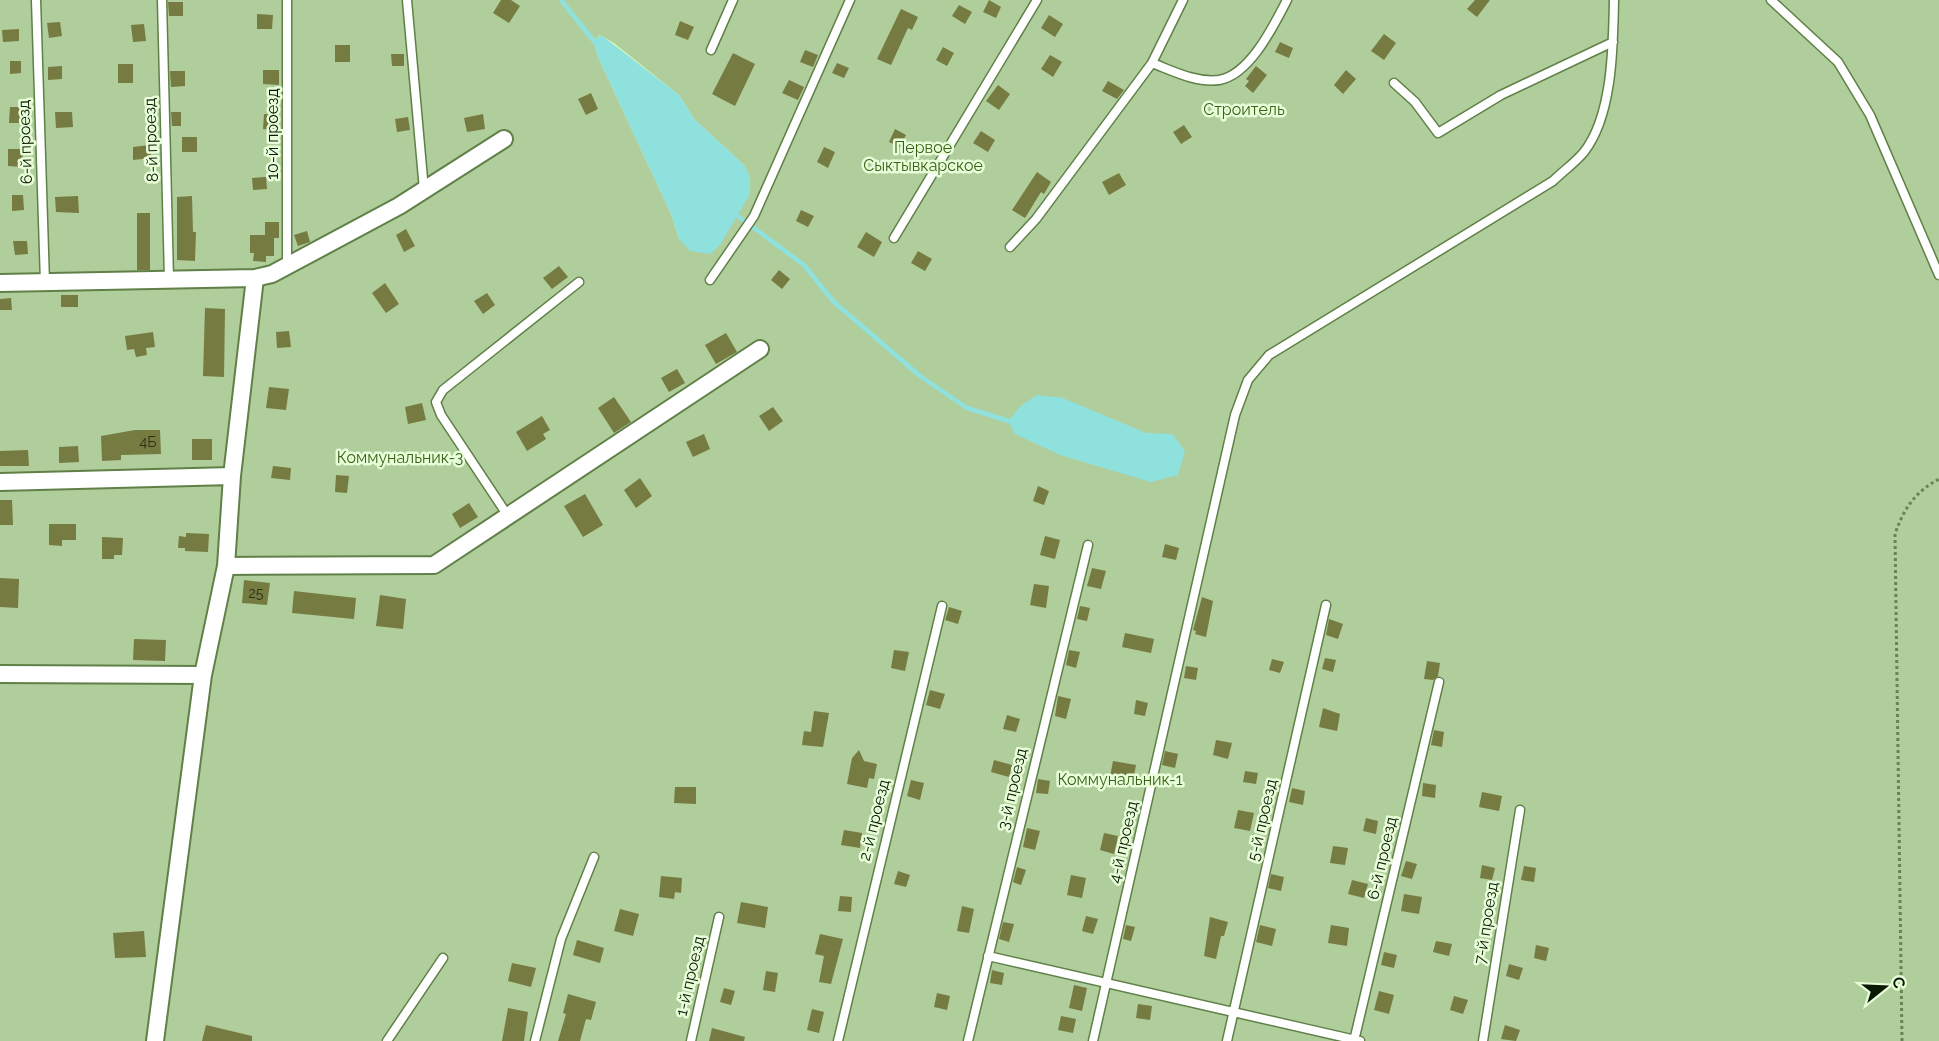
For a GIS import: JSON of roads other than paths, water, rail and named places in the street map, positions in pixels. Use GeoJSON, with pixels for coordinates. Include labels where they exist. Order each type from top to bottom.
{"type":"FeatureCollection","features":[{"type":"Feature","properties":{"kind":"street"},"geometry":{"type":"LineString","coordinates":[[0,283],[255,278],[287,268],[424,191],[504,139]]}},
{"type":"Feature","properties":{"kind":"street"},"geometry":{"type":"LineString","coordinates":[[155,1041],[203,675],[226,566],[232,476],[255,278]]}},
{"type":"Feature","properties":{"kind":"street"},"geometry":{"type":"LineString","coordinates":[[226,566],[434,565],[760,349]]}},
{"type":"Feature","properties":{"kind":"street"},"geometry":{"type":"LineString","coordinates":[[0,482],[232,476]]}},
{"type":"Feature","properties":{"kind":"street"},"geometry":{"type":"LineString","coordinates":[[0,674],[203,675]]}},
{"type":"Feature","properties":{"kind":"lane","name":"6-й проезд"},"geometry":{"type":"LineString","coordinates":[[36,0],[45,283]]}},
{"type":"Feature","properties":{"kind":"lane","name":"8-й проезд"},"geometry":{"type":"LineString","coordinates":[[162,0],[170,279]]}},
{"type":"Feature","properties":{"kind":"lane","name":"10-й проезд"},"geometry":{"type":"LineString","coordinates":[[287,0],[287,268]]}},
{"type":"Feature","properties":{"kind":"lane"},"geometry":{"type":"LineString","coordinates":[[407,0],[424,191]]}},
{"type":"Feature","properties":{"kind":"lane"},"geometry":{"type":"LineString","coordinates":[[711,50],[733,0]]}},
{"type":"Feature","properties":{"kind":"lane"},"geometry":{"type":"LineString","coordinates":[[710,280],[754,216],[850,0]]}},
{"type":"Feature","properties":{"kind":"lane"},"geometry":{"type":"LineString","coordinates":[[894,238],[1037,0]]}},
{"type":"Feature","properties":{"kind":"lane"},"geometry":{"type":"LineString","coordinates":[[1010,247],[1036,219],[1152,63],[1182,0]]}},
{"type":"Feature","properties":{"kind":"lane"},"geometry":{"type":"LineString","coordinates":[[1152,63],[1185,77],[1217,80],[1231,77],[1264,43],[1287,0]]}},
{"type":"Feature","properties":{"kind":"lane","name":"4-й проезд"},"geometry":{"type":"LineString","coordinates":[[1093,1041],[1212,509],[1235,415],[1248,380],[1269,355],[1553,181],[1584,152],[1597,129],[1608,83],[1613,42],[1614,0]]}},
{"type":"Feature","properties":{"kind":"lane"},"geometry":{"type":"LineString","coordinates":[[1771,0],[1838,62],[1870,116],[1939,275]]}},
{"type":"Feature","properties":{"kind":"lane"},"geometry":{"type":"LineString","coordinates":[[1394,83],[1415,102],[1438,133],[1501,95],[1613,42]]}},
{"type":"Feature","properties":{"kind":"lane"},"geometry":{"type":"LineString","coordinates":[[508,516],[441,415],[436,402],[442,390],[579,282]]}},
{"type":"Feature","properties":{"kind":"lane","name":"3-й проезд"},"geometry":{"type":"LineString","coordinates":[[968,1041],[1088,545]]}},
{"type":"Feature","properties":{"kind":"lane","name":"5-й проезд"},"geometry":{"type":"LineString","coordinates":[[1227,1041],[1326,605]]}},
{"type":"Feature","properties":{"kind":"lane","name":"2-й проезд"},"geometry":{"type":"LineString","coordinates":[[838,1041],[942,606]]}},
{"type":"Feature","properties":{"kind":"lane","name":"6-й проезд"},"geometry":{"type":"LineString","coordinates":[[1354,1041],[1439,682]]}},
{"type":"Feature","properties":{"kind":"lane","name":"7-й проезд"},"geometry":{"type":"LineString","coordinates":[[1483,1041],[1520,810]]}},
{"type":"Feature","properties":{"kind":"lane"},"geometry":{"type":"LineString","coordinates":[[535,1041],[561,939],[594,857]]}},
{"type":"Feature","properties":{"kind":"lane","name":"1-й проезд"},"geometry":{"type":"LineString","coordinates":[[691,1041],[719,917]]}},
{"type":"Feature","properties":{"kind":"lane"},"geometry":{"type":"LineString","coordinates":[[988,956],[1106,985],[1360,1041]]}},
{"type":"Feature","properties":{"kind":"lane"},"geometry":{"type":"LineString","coordinates":[[387,1041],[443,958]]}},
{"type":"Feature","properties":{"kind":"water"},"geometry":{"type":"Polygon","coordinates":[[[601,35],[679,95],[694,119],[744,165],[750,177],[750,194],[720,245],[710,254],[690,251],[679,239],[671,214],[597,55],[594,41],[601,35]]]}},
{"type":"Feature","properties":{"kind":"water"},"geometry":{"type":"Polygon","coordinates":[[[1037,395],[1063,398],[1146,433],[1172,434],[1185,451],[1178,475],[1151,482],[1060,455],[1015,434],[1008,421],[1022,405],[1037,395]]]}},
{"type":"Feature","properties":{"kind":"waterway"},"geometry":{"type":"LineString","coordinates":[[561,0],[597,45]]}},
{"type":"Feature","properties":{"kind":"waterway"},"geometry":{"type":"LineString","coordinates":[[735,214],[804,265],[834,302],[920,376],[967,408],[1012,422]]}},
{"type":"Feature","properties":{"kind":"park label","name":"Строитель"},"geometry":{"type":"Point","coordinates":[1244,109]}},
{"type":"Feature","properties":{"kind":"park label","name":"Первое Сыктывкарское"},"geometry":{"type":"Point","coordinates":[923,156]}},
{"type":"Feature","properties":{"kind":"park label","name":"Коммунальник-3"},"geometry":{"type":"Point","coordinates":[400,457]}},
{"type":"Feature","properties":{"kind":"park label","name":"Коммунальник-1"},"geometry":{"type":"Point","coordinates":[1120,779]}}]}
